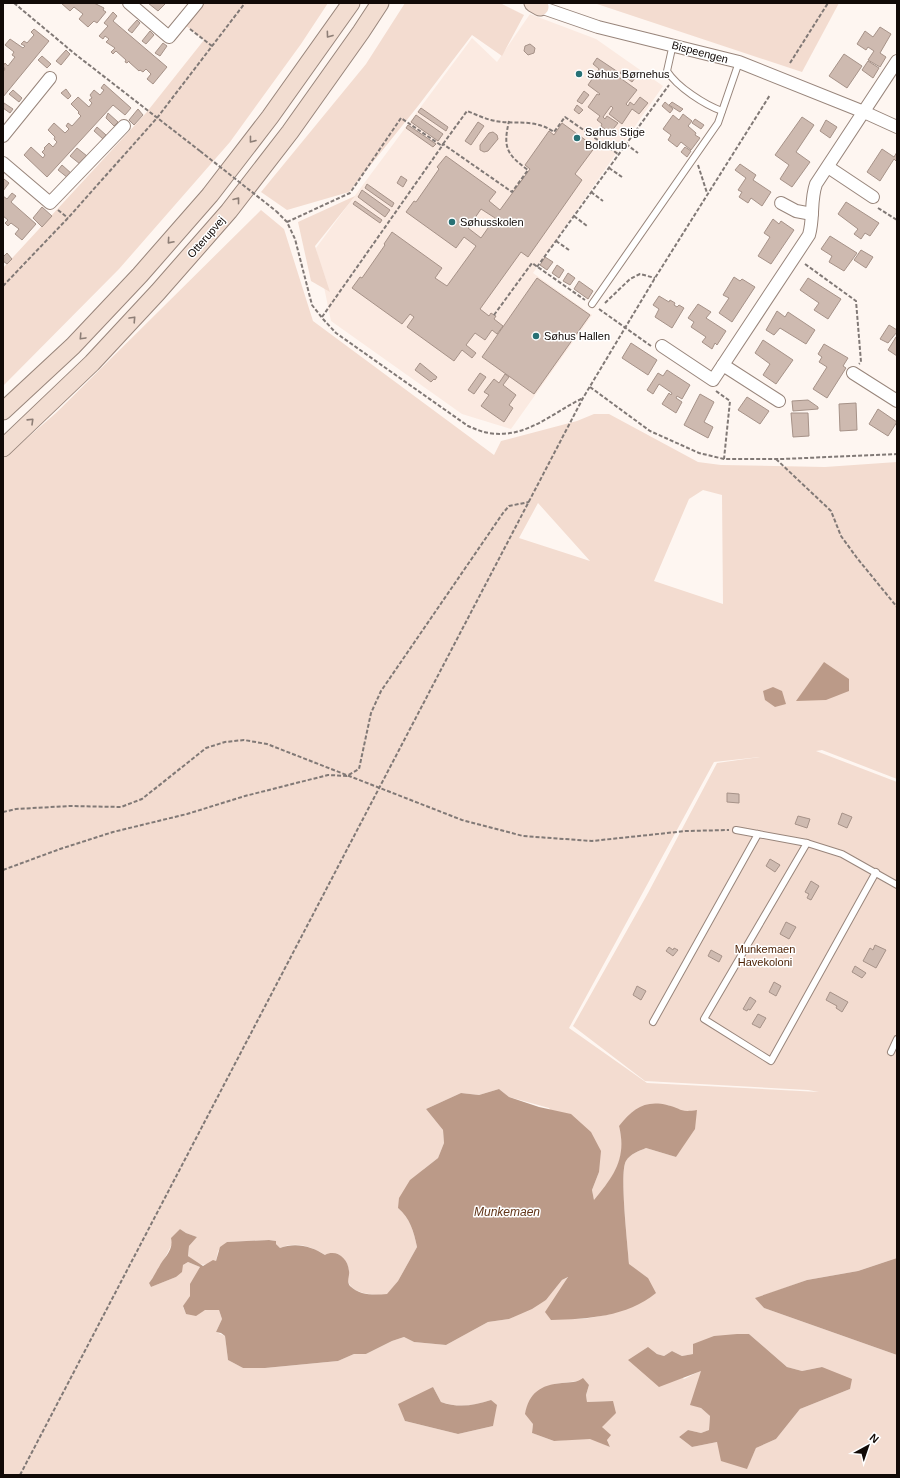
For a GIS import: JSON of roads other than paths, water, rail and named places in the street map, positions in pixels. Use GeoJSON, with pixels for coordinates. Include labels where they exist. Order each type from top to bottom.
{"type":"FeatureCollection","features":[{"type":"Feature","properties":{"kind":"main road"},"geometry":{"type":"LineString","coordinates":[[3,411],[73,346],[140,275],[210,195],[270,118],[351,3]]}},
{"type":"Feature","properties":{"kind":"main road","name":"Otterupvej"},"geometry":{"type":"LineString","coordinates":[[3,448],[92,363],[158,292],[229,211],[313,99],[380,3]]}},
{"type":"Feature","properties":{"kind":"main road"},"geometry":{"type":"LineString","coordinates":[[313,99],[363,47],[392,3]]}},
{"type":"Feature","properties":{"kind":"street"},"geometry":{"type":"LineString","coordinates":[[129,3],[169,37],[197,3]]}},
{"type":"Feature","properties":{"kind":"street","name":"Bispeengen"},"geometry":{"type":"LineString","coordinates":[[536,5],[598,27],[672,44],[739,62],[864,112],[897,127]]}},
{"type":"Feature","properties":{"kind":"street"},"geometry":{"type":"LineString","coordinates":[[662,346],[713,380],[809,235],[812,223],[812,196],[814,190],[897,61]]}},
{"type":"Feature","properties":{"kind":"street"},"geometry":{"type":"LineString","coordinates":[[3,136],[50,78]]}},
{"type":"Feature","properties":{"kind":"street"},"geometry":{"type":"LineString","coordinates":[[3,163],[50,203],[124,126]]}},
{"type":"Feature","properties":{"kind":"street"},"geometry":{"type":"LineString","coordinates":[[828,167],[873,197]]}},
{"type":"Feature","properties":{"kind":"street"},"geometry":{"type":"LineString","coordinates":[[781,203],[796,211],[812,214]]}},
{"type":"Feature","properties":{"kind":"street"},"geometry":{"type":"LineString","coordinates":[[723,365],[779,401]]}},
{"type":"Feature","properties":{"kind":"street"},"geometry":{"type":"LineString","coordinates":[[853,373],[897,401]]}},
{"type":"Feature","properties":{"kind":"lane"},"geometry":{"type":"LineString","coordinates":[[672,44],[667,71],[672,80],[712,108],[722,111]]}},
{"type":"Feature","properties":{"kind":"lane"},"geometry":{"type":"LineString","coordinates":[[592,304],[718,123],[739,62]]}},
{"type":"Feature","properties":{"kind":"lane"},"geometry":{"type":"LineString","coordinates":[[736,830],[806,843],[842,854],[897,885]]}},
{"type":"Feature","properties":{"kind":"lane"},"geometry":{"type":"LineString","coordinates":[[653,1022],[758,834]]}},
{"type":"Feature","properties":{"kind":"lane"},"geometry":{"type":"LineString","coordinates":[[806,843],[704,1019],[771,1061],[876,872]]}},
{"type":"Feature","properties":{"kind":"lane"},"geometry":{"type":"LineString","coordinates":[[891,1052],[897,1039]]}},
{"type":"Feature","properties":{"kind":"water"},"geometry":{"type":"Polygon","coordinates":[[[824,662],[849,679],[849,691],[826,700],[796,701],[824,662]]]}},
{"type":"Feature","properties":{"kind":"water"},"geometry":{"type":"Polygon","coordinates":[[[773,687],[782,691],[786,704],[775,707],[765,700],[763,691],[773,687]]]}},
{"type":"Feature","properties":{"kind":"water","name":"Munkemaen"},"geometry":{"type":"Polygon","coordinates":[[[499,1089],[509,1097],[539,1107],[571,1114],[591,1132],[601,1151],[599,1172],[592,1190],[594,1200],[607,1183],[617,1166],[621,1148],[619,1126],[629,1115],[640,1107],[652,1104],[672,1106],[683,1111],[697,1110],[695,1129],[676,1157],[646,1148],[630,1156],[626,1161],[624,1168],[623,1179],[629,1264],[648,1278],[656,1293],[645,1301],[620,1312],[579,1319],[551,1320],[545,1312],[568,1277],[562,1280],[546,1300],[532,1309],[509,1319],[488,1322],[446,1345],[414,1342],[404,1337],[392,1341],[366,1354],[354,1354],[338,1361],[265,1368],[243,1368],[228,1360],[225,1336],[216,1332],[222,1319],[219,1310],[205,1310],[196,1316],[186,1314],[183,1306],[190,1296],[190,1284],[200,1267],[188,1262],[183,1265],[182,1272],[176,1277],[151,1287],[149,1283],[170,1250],[172,1243],[171,1238],[180,1229],[197,1237],[189,1246],[188,1256],[203,1266],[213,1260],[216,1261],[220,1247],[227,1242],[276,1241],[276,1244],[280,1248],[297,1245],[315,1249],[325,1255],[329,1253],[337,1254],[344,1259],[348,1266],[348,1282],[350,1286],[358,1292],[378,1295],[387,1294],[398,1281],[417,1247],[411,1226],[406,1216],[398,1208],[399,1198],[410,1180],[438,1158],[444,1143],[443,1130],[426,1109],[461,1093],[479,1095],[499,1089]]]}},
{"type":"Feature","properties":{"kind":"water"},"geometry":{"type":"Polygon","coordinates":[[[897,1258],[897,1355],[764,1308],[755,1298],[807,1280],[858,1271],[897,1258]]]}},
{"type":"Feature","properties":{"kind":"water"},"geometry":{"type":"Polygon","coordinates":[[[749,1334],[787,1367],[802,1371],[822,1367],[852,1379],[850,1389],[800,1409],[776,1439],[756,1448],[747,1469],[721,1461],[717,1442],[692,1447],[679,1437],[688,1430],[701,1433],[709,1430],[710,1416],[701,1408],[690,1405],[701,1371],[659,1387],[628,1360],[648,1347],[657,1354],[664,1356],[672,1351],[682,1356],[693,1354],[693,1344],[714,1336],[749,1334]]]}},
{"type":"Feature","properties":{"kind":"water"},"geometry":{"type":"Polygon","coordinates":[[[583,1378],[589,1385],[586,1395],[587,1402],[613,1401],[616,1413],[602,1427],[611,1435],[607,1440],[610,1447],[590,1439],[554,1441],[532,1433],[533,1424],[525,1414],[529,1401],[533,1395],[542,1388],[554,1384],[576,1382],[583,1378]]]}},
{"type":"Feature","properties":{"kind":"water"},"geometry":{"type":"Polygon","coordinates":[[[433,1387],[441,1402],[447,1404],[466,1406],[491,1400],[497,1405],[493,1426],[458,1434],[405,1421],[398,1404],[433,1387]]]}},
{"type":"Feature","properties":{"kind":"place","name":"Søhus Børnehus"},"geometry":{"type":"Point","coordinates":[579,74]}},
{"type":"Feature","properties":{"kind":"place","name":"Søhus Stige Boldklub"},"geometry":{"type":"Point","coordinates":[577,138]}},
{"type":"Feature","properties":{"kind":"place","name":"Søhusskolen"},"geometry":{"type":"Point","coordinates":[452,222]}},
{"type":"Feature","properties":{"kind":"place","name":"Søhus Hallen"},"geometry":{"type":"Point","coordinates":[536,336]}},
{"type":"Feature","properties":{"kind":"park label","name":"Munkemaen Havekoloni"},"geometry":{"type":"Point","coordinates":[765,955]}}]}
